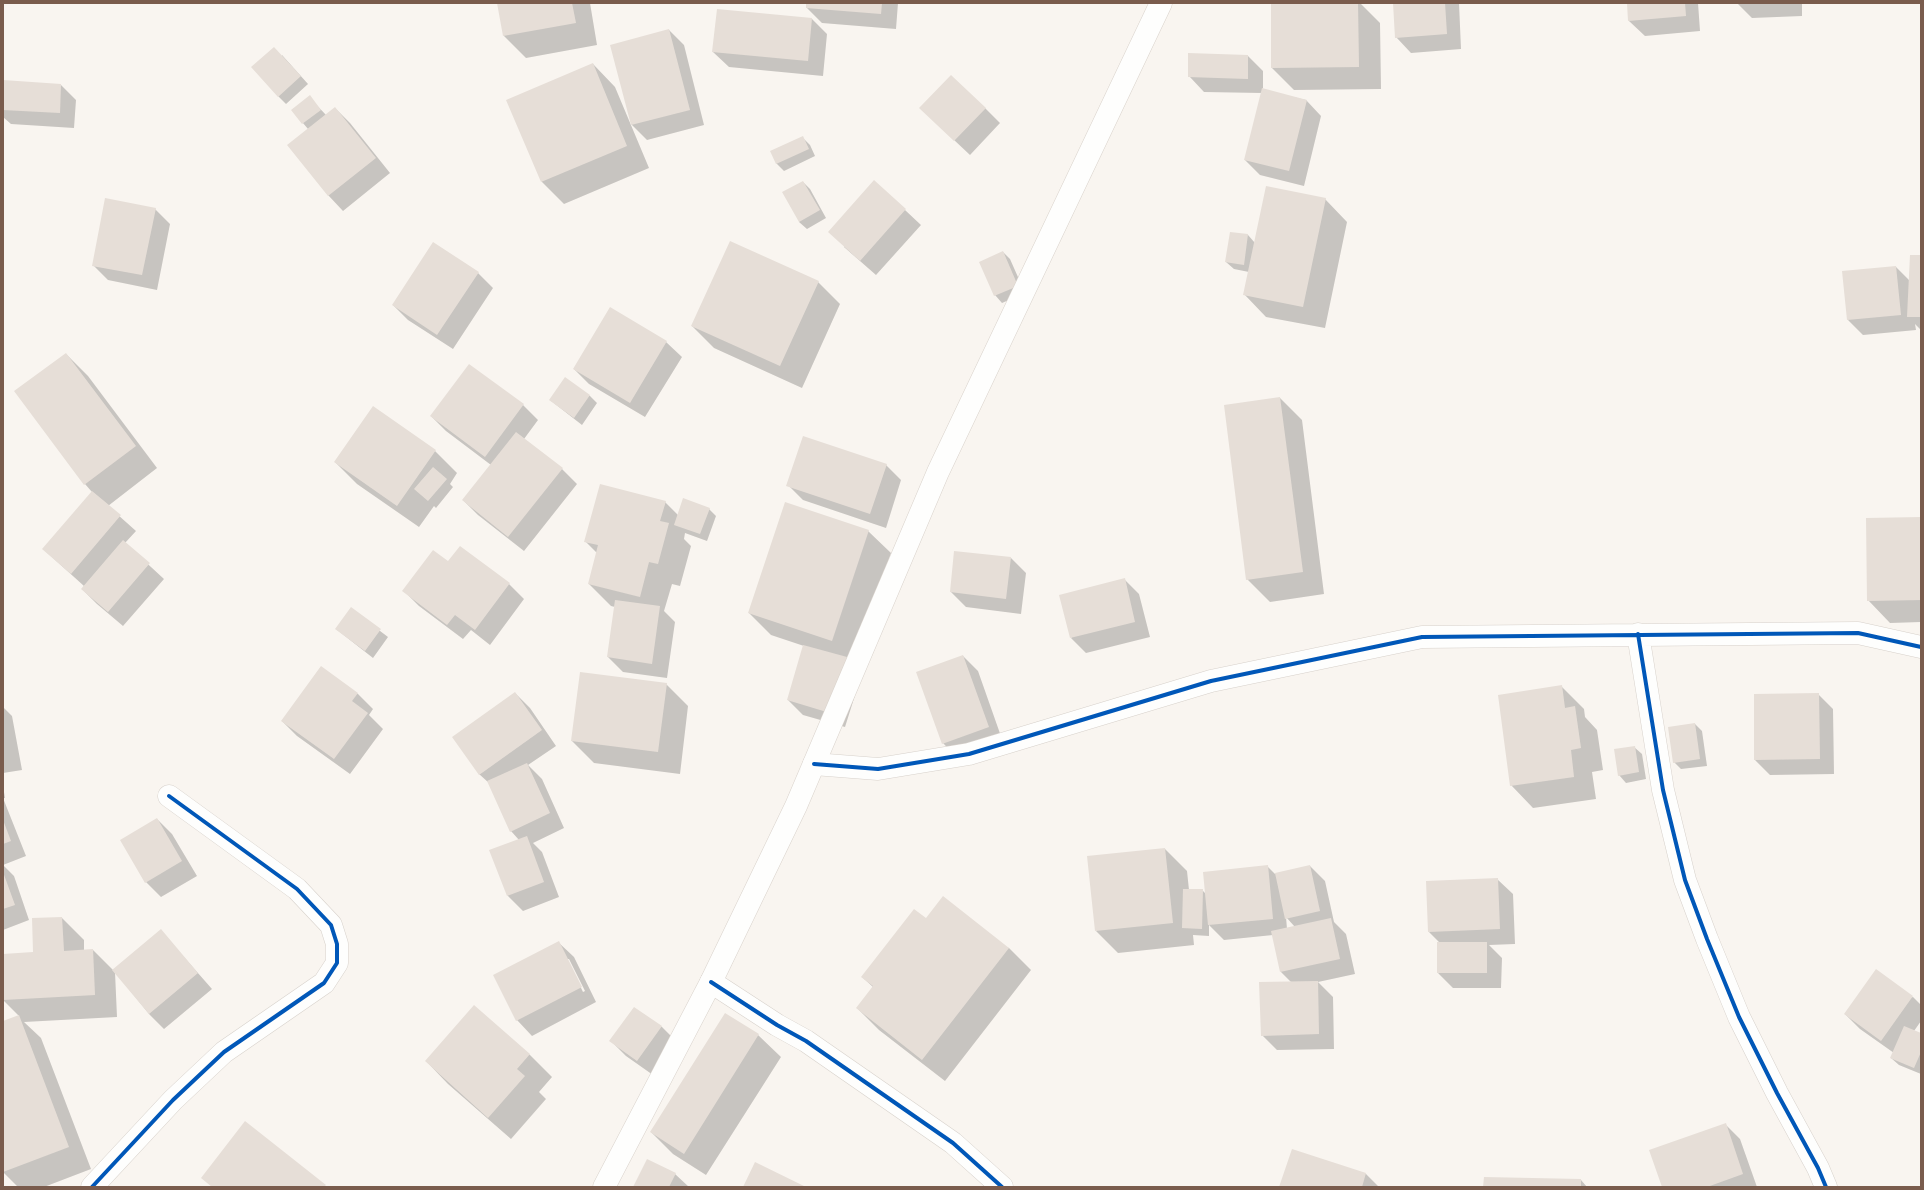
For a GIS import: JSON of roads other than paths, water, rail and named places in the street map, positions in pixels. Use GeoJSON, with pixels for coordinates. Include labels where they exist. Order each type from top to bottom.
{"type":"FeatureCollection","features":[{"type":"Feature","properties":{"kind":"street"},"geometry":{"type":"LineString","coordinates":[[604,1187],[711,982],[796,806],[938,472],[1161,3]]}},
{"type":"Feature","properties":{"kind":"street"},"geometry":{"type":"LineString","coordinates":[[814,764],[878,769],[969,754],[1211,681],[1422,637],[1858,632],[1921,647]]}},
{"type":"Feature","properties":{"kind":"street"},"geometry":{"type":"LineString","coordinates":[[1638,634],[1663,790],[1685,880],[1739,1017],[1777,1093],[1818,1168],[1826,1187]]}},
{"type":"Feature","properties":{"kind":"street"},"geometry":{"type":"LineString","coordinates":[[92,1187],[173,1100],[224,1052],[324,982],[337,963],[337,944],[331,925],[297,889],[168,796]]}},
{"type":"Feature","properties":{"kind":"street"},"geometry":{"type":"LineString","coordinates":[[711,982],[777,1025],[806,1041],[953,1143],[1002,1187]]}}]}
